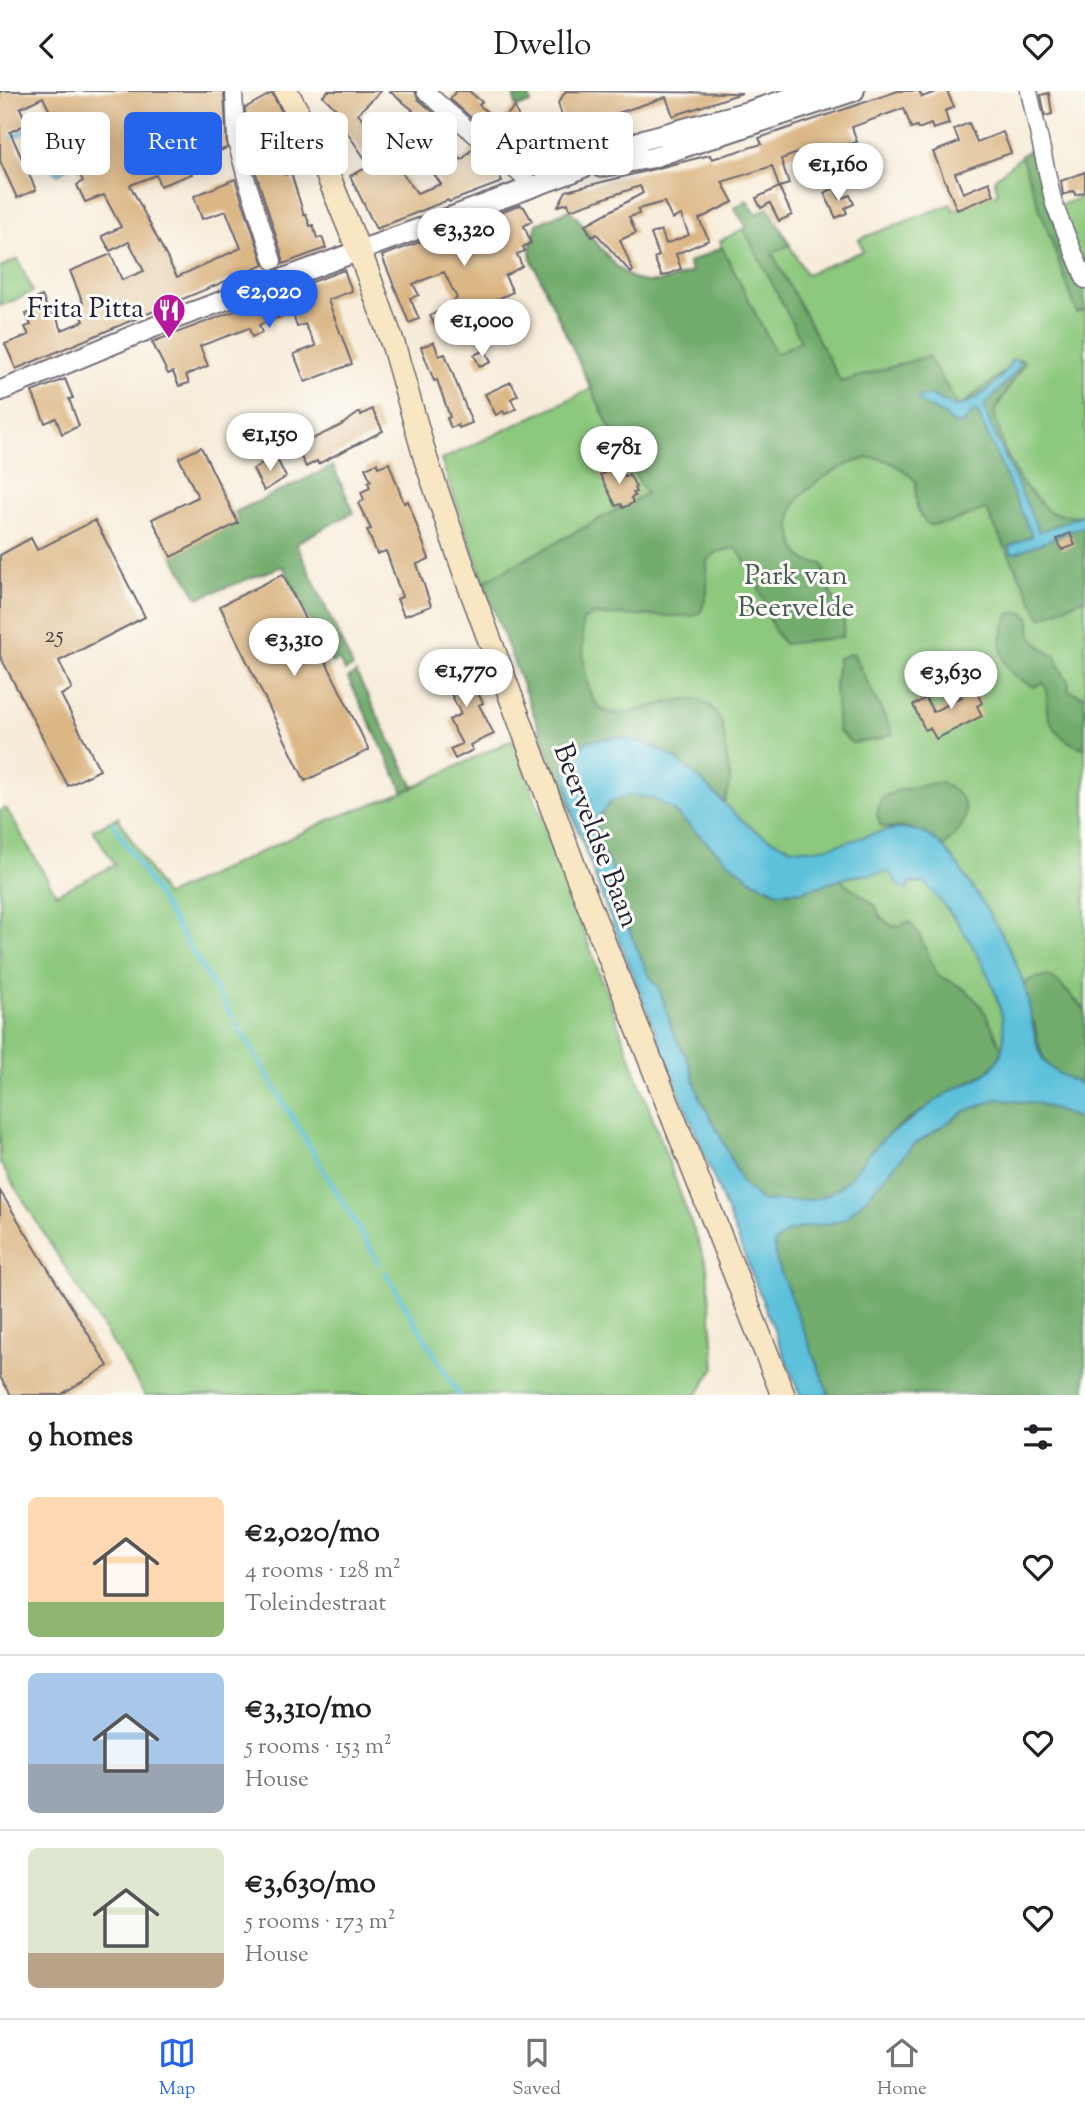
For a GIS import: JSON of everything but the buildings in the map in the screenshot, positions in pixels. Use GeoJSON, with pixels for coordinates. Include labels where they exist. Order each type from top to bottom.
{"type":"FeatureCollection","features":[{"type":"Feature","properties":{"kind":"main road","name":"Beerveldse Baan"},"geometry":{"type":"LineString","coordinates":[[286,91],[318,151],[358,250],[394,347],[426,460],[467,579],[577,875],[783,1395]]}},
{"type":"Feature","properties":{"kind":"street"},"geometry":{"type":"LineString","coordinates":[[234,91],[236,141],[274,261]]}},
{"type":"Feature","properties":{"kind":"street"},"geometry":{"type":"LineString","coordinates":[[425,91],[533,186]]}},
{"type":"Feature","properties":{"kind":"street"},"geometry":{"type":"LineString","coordinates":[[633,144],[812,91]]}},
{"type":"Feature","properties":{"kind":"street"},"geometry":{"type":"LineString","coordinates":[[633,161],[651,158],[854,91]]}},
{"type":"Feature","properties":{"kind":"street"},"geometry":{"type":"LineString","coordinates":[[1029,91],[1054,204],[1085,280]]}},
{"type":"Feature","properties":{"kind":"street"},"geometry":{"type":"LineString","coordinates":[[0,391],[171,320],[564,175]]}},
{"type":"Feature","properties":{"kind":"green space"},"geometry":{"type":"Polygon","coordinates":[[[513,91],[528,91],[531,103],[516,107],[513,91]]]}},
{"type":"Feature","properties":{"kind":"green space","name":"Park van Beervelde"},"geometry":{"type":"Polygon","coordinates":[[[1034,146],[1049,210],[1085,195],[1085,1395],[800,1395],[526,696],[441,460],[591,389],[531,258],[530,249],[537,224],[569,210],[616,266],[626,274],[636,280],[659,282],[692,272],[688,263],[722,247],[720,241],[747,227],[734,208],[747,200],[756,214],[768,207],[806,274],[863,251],[859,239],[951,204],[954,211],[998,193],[994,179],[1034,146]]]}},
{"type":"Feature","properties":{"kind":"green space"},"geometry":{"type":"Polygon","coordinates":[[[1034,146],[1049,210],[1085,292],[1085,310],[1077,313],[1021,156],[1034,146]]]}},
{"type":"Feature","properties":{"kind":"green space"},"geometry":{"type":"Polygon","coordinates":[[[747,200],[756,214],[768,207],[790,245],[772,253],[841,382],[928,356],[959,407],[1020,359],[1025,362],[994,412],[1004,449],[1020,481],[1049,512],[1071,516],[1084,515],[1085,598],[1041,618],[986,509],[949,523],[929,525],[918,511],[916,482],[898,467],[875,458],[843,467],[818,481],[799,498],[792,512],[791,527],[794,543],[801,556],[824,567],[830,592],[844,621],[842,637],[784,644],[772,625],[753,575],[736,548],[717,552],[707,561],[707,593],[701,612],[693,616],[591,615],[582,622],[586,677],[588,688],[597,705],[610,713],[625,713],[677,700],[694,699],[708,705],[723,726],[730,781],[724,802],[675,758],[565,770],[574,818],[483,582],[646,494],[608,424],[531,258],[530,249],[537,224],[569,210],[616,266],[636,280],[659,282],[692,272],[688,263],[722,247],[776,354],[801,340],[744,229],[747,227],[734,208],[747,200]]]}},
{"type":"Feature","properties":{"kind":"green space"},"geometry":{"type":"Polygon","coordinates":[[[18,259],[33,292],[0,306],[0,267],[18,259]]]}},
{"type":"Feature","properties":{"kind":"green space"},"geometry":{"type":"Polygon","coordinates":[[[333,466],[354,512],[296,543],[353,667],[345,671],[339,660],[331,663],[283,566],[198,598],[173,556],[239,521],[235,512],[333,466]]]}},
{"type":"Feature","properties":{"kind":"green space"},"geometry":{"type":"Polygon","coordinates":[[[1021,612],[1029,617],[1030,633],[1035,640],[1044,650],[1056,656],[1069,683],[1068,690],[1085,697],[1085,748],[1066,739],[1051,723],[1043,682],[1034,687],[1016,676],[1006,665],[1001,651],[1004,628],[1010,614],[1021,612]]]}},
{"type":"Feature","properties":{"kind":"green space"},"geometry":{"type":"Polygon","coordinates":[[[853,653],[893,734],[876,740],[852,743],[838,731],[835,687],[838,658],[853,653]]]}},
{"type":"Feature","properties":{"kind":"green space"},"geometry":{"type":"Polygon","coordinates":[[[356,673],[414,787],[404,792],[348,678],[356,673]]]}},
{"type":"Feature","properties":{"kind":"green space"},"geometry":{"type":"Polygon","coordinates":[[[513,739],[707,1266],[715,1367],[697,1395],[145,1395],[0,1163],[0,811],[6,808],[56,894],[115,865],[93,830],[118,817],[165,896],[329,820],[404,792],[513,739]]]}},
{"type":"Feature","properties":{"kind":"green space"},"geometry":{"type":"Polygon","coordinates":[[[941,782],[960,796],[966,810],[958,831],[943,847],[918,831],[880,825],[877,814],[881,798],[899,790],[941,782]]]}},
{"type":"Feature","properties":{"kind":"green space"},"geometry":{"type":"Polygon","coordinates":[[[630,795],[651,798],[669,807],[725,859],[752,880],[778,892],[802,891],[840,880],[875,905],[881,918],[894,927],[909,922],[918,932],[938,976],[972,996],[986,1014],[1002,1050],[997,1062],[988,1072],[949,1092],[892,1131],[868,1155],[848,1182],[822,1198],[799,1202],[761,1201],[742,1183],[700,1098],[688,1060],[674,1035],[659,988],[648,974],[618,904],[613,871],[601,848],[596,825],[598,817],[611,801],[630,795]]]}},
{"type":"Feature","properties":{"kind":"green space"},"geometry":{"type":"Polygon","coordinates":[[[1047,976],[1059,983],[1085,1010],[1085,1053],[1078,1083],[1051,1068],[1039,1047],[1024,984],[1031,979],[1047,976]]]}},
{"type":"Feature","properties":{"kind":"green space"},"geometry":{"type":"Polygon","coordinates":[[[997,1099],[1037,1103],[1085,1121],[1085,1395],[829,1395],[776,1260],[774,1243],[788,1232],[828,1224],[869,1195],[912,1146],[965,1111],[997,1099]]]}},
{"type":"Feature","properties":{"kind":"water"},"geometry":{"type":"Polygon","coordinates":[[[1016,359],[1020,364],[1015,373],[984,406],[988,419],[1039,532],[1085,514],[1085,526],[1011,553],[1009,546],[1032,536],[977,411],[963,424],[954,424],[919,401],[918,397],[931,395],[955,407],[964,404],[988,389],[1002,376],[1012,360],[1016,359]]]}},
{"type":"Feature","properties":{"kind":"water"},"geometry":{"type":"Polygon","coordinates":[[[617,737],[662,751],[690,770],[740,819],[769,839],[787,846],[808,849],[828,847],[887,831],[906,829],[924,834],[942,846],[954,859],[987,910],[1016,963],[1028,999],[1041,1056],[1059,1074],[1085,1087],[1085,1121],[1037,1103],[997,1099],[965,1111],[912,1146],[845,1219],[788,1232],[774,1243],[776,1260],[829,1395],[800,1395],[606,907],[574,818],[565,770],[569,756],[588,741],[617,737]],[[630,795],[611,801],[598,817],[596,825],[601,848],[613,871],[618,904],[648,974],[659,988],[674,1035],[688,1060],[700,1098],[742,1183],[761,1201],[814,1199],[836,1190],[889,1135],[946,1094],[986,1073],[996,1063],[1002,1049],[1004,1032],[1001,1013],[988,975],[954,917],[925,883],[911,882],[907,890],[897,884],[890,872],[853,876],[802,891],[778,892],[752,880],[669,807],[651,798],[630,795]]]}},
{"type":"Feature","properties":{"kind":"waterway"},"geometry":{"type":"LineString","coordinates":[[0,143],[21,133]]}},
{"type":"Feature","properties":{"kind":"waterway"},"geometry":{"type":"LineString","coordinates":[[113,823],[232,1016]]}},
{"type":"Feature","properties":{"kind":"waterway"},"geometry":{"type":"LineString","coordinates":[[237,1024],[379,1263]]}},
{"type":"Feature","properties":{"kind":"waterway"},"geometry":{"type":"LineString","coordinates":[[385,1272],[459,1395]]}},
{"type":"Feature","properties":{"kind":"place","name":"Frita Pitta"},"geometry":{"type":"Point","coordinates":[169,340]}}]}
